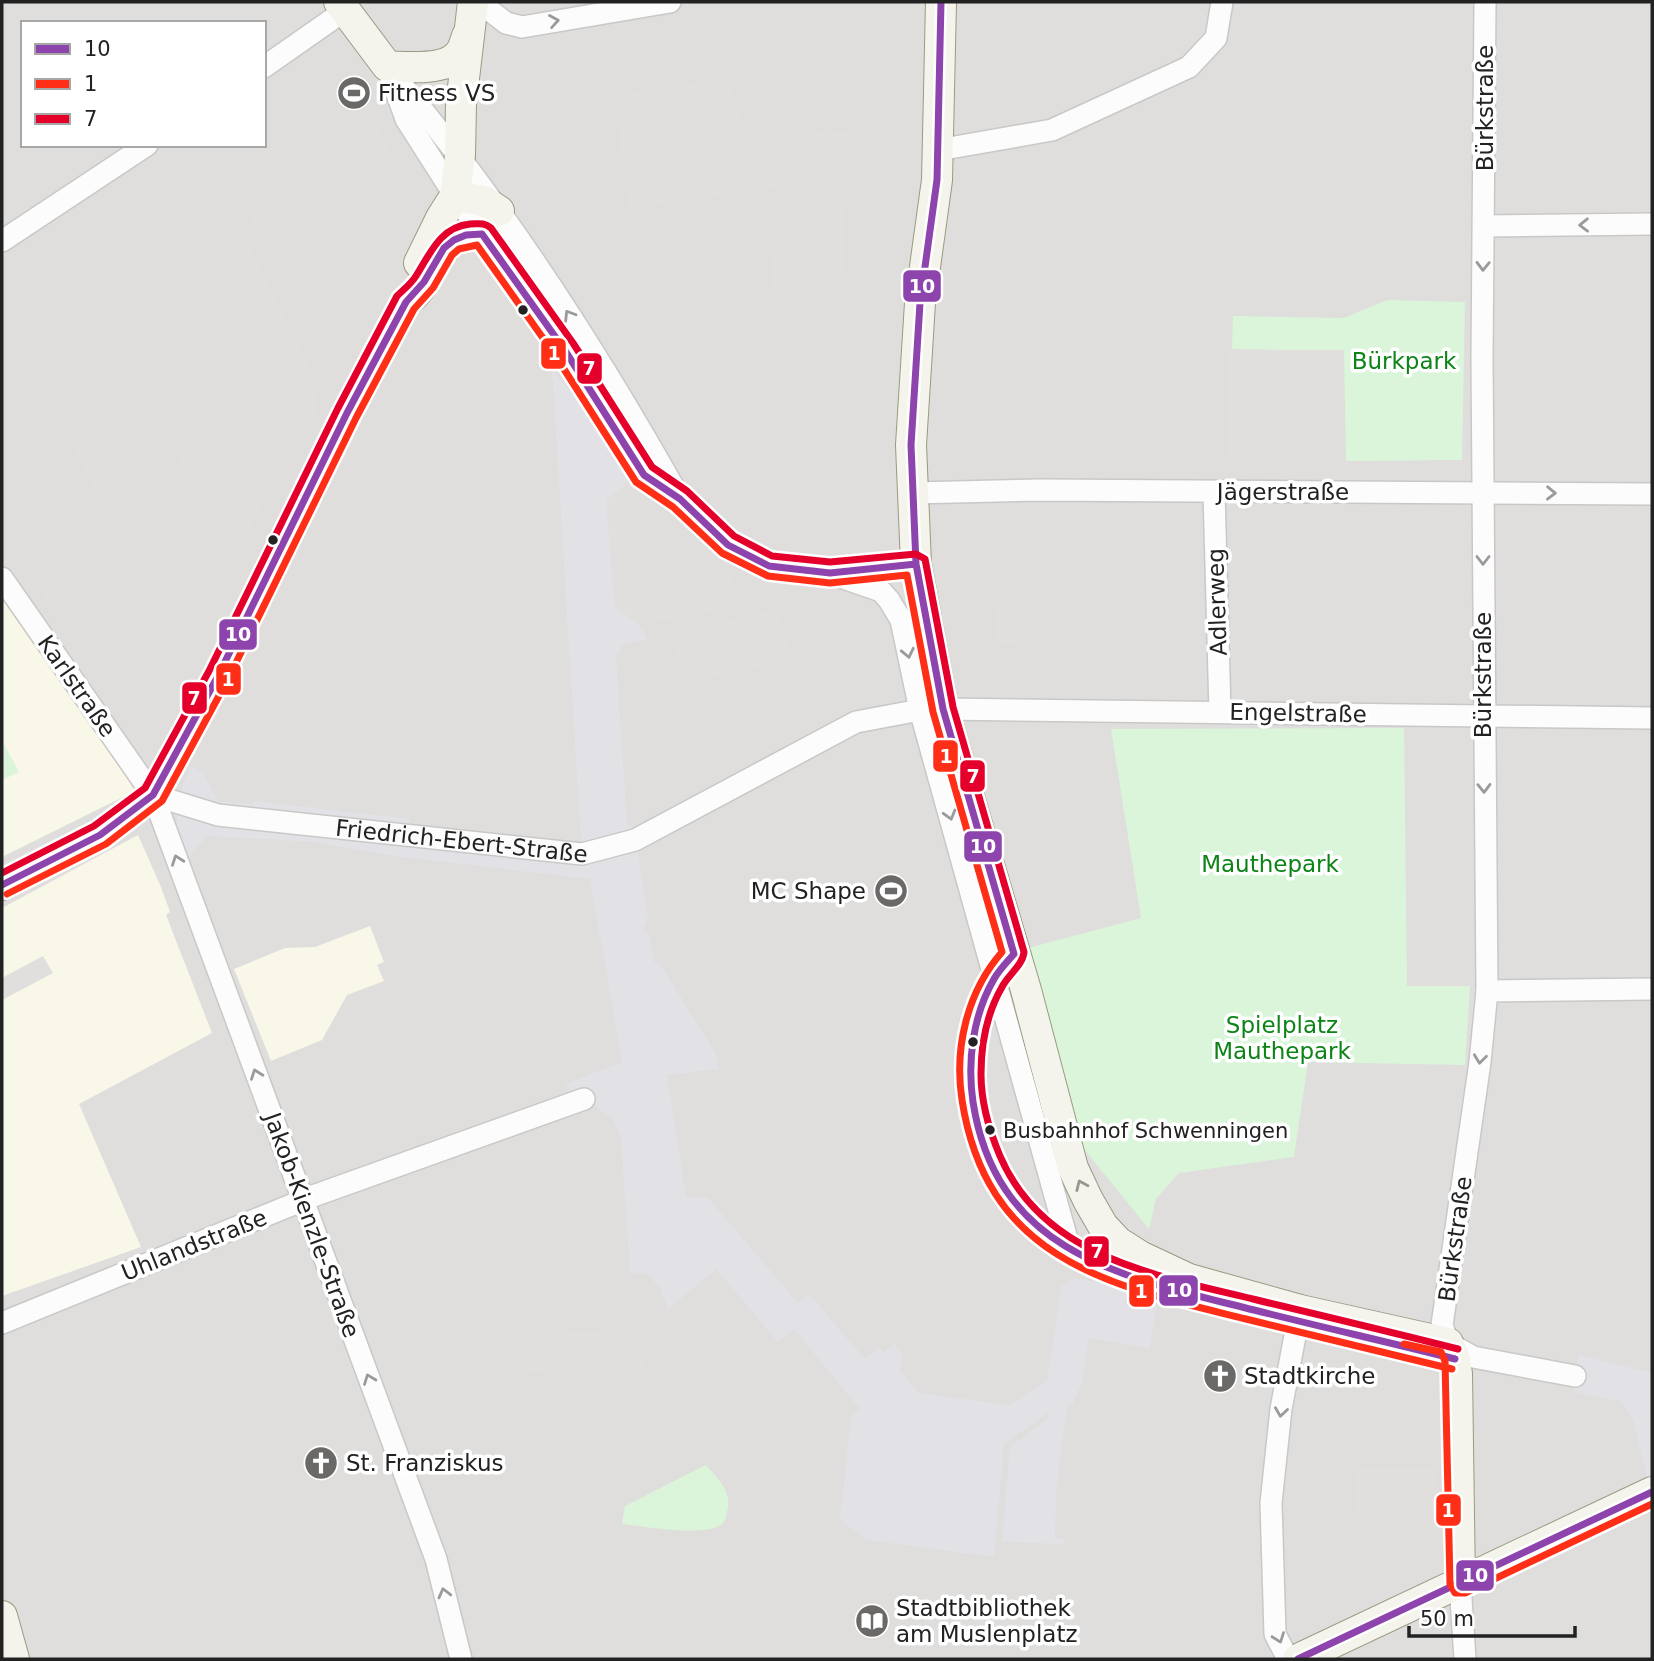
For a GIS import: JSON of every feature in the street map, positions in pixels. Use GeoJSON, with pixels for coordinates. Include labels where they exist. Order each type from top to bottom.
{"type":"FeatureCollection","features":[{"type":"Feature","properties":{"kind":"main road"},"geometry":{"type":"LineString","coordinates":[[2,885],[100,835],[153,794],[224,664],[347,413],[406,302],[406,289],[441,218],[460,155],[461,104],[473,2]]}},
{"type":"Feature","properties":{"kind":"main road"},"geometry":{"type":"LineString","coordinates":[[941,2],[937,180],[920,303],[911,445],[916,564],[931,710],[1014,954],[1073,1168],[1098,1217],[1118,1242],[1140,1256],[1189,1279],[1299,1315],[1451,1351],[1460,1584]]}},
{"type":"Feature","properties":{"kind":"main road"},"geometry":{"type":"LineString","coordinates":[[342,6],[387,66],[421,68],[440,65],[457,56],[467,36]]}},
{"type":"Feature","properties":{"kind":"main road"},"geometry":{"type":"LineString","coordinates":[[406,302],[418,294],[442,249],[458,236],[490,222],[484,201],[451,189]]}},
{"type":"Feature","properties":{"kind":"main road"},"geometry":{"type":"LineString","coordinates":[[1298,1659],[1332,1652],[1460,1584],[1651,1492]]}},
{"type":"Feature","properties":{"kind":"main road"},"geometry":{"type":"LineString","coordinates":[[2,1616],[14,1659]]}},
{"type":"Feature","properties":{"kind":"street"},"geometry":{"type":"LineString","coordinates":[[479,2],[506,23],[522,27],[670,2]]}},
{"type":"Feature","properties":{"kind":"street"},"geometry":{"type":"LineString","coordinates":[[938,150],[1052,130],[1189,67],[1216,38],[1222,2]]}},
{"type":"Feature","properties":{"kind":"street","name":"Bürkstraße"},"geometry":{"type":"LineString","coordinates":[[1451,1351],[1442,1325],[1480,1062],[1487,991],[1482,332],[1485,2]]}},
{"type":"Feature","properties":{"kind":"street"},"geometry":{"type":"LineString","coordinates":[[266,65],[342,6]]}},
{"type":"Feature","properties":{"kind":"street"},"geometry":{"type":"LineString","coordinates":[[387,66],[460,155],[490,222],[537,265],[643,433],[680,499],[728,545],[769,566],[830,573],[916,564]]}},
{"type":"Feature","properties":{"kind":"street"},"geometry":{"type":"LineString","coordinates":[[387,66],[406,120],[451,189]]}},
{"type":"Feature","properties":{"kind":"street"},"geometry":{"type":"LineString","coordinates":[[2,241],[144,147]]}},
{"type":"Feature","properties":{"kind":"street"},"geometry":{"type":"LineString","coordinates":[[1484,226],[1652,224]]}},
{"type":"Feature","properties":{"kind":"street","name":"Jägerstraße"},"geometry":{"type":"LineString","coordinates":[[914,493],[1040,489],[1652,494]]}},
{"type":"Feature","properties":{"kind":"street","name":"Adlerweg"},"geometry":{"type":"LineString","coordinates":[[1214,492],[1220,712]]}},
{"type":"Feature","properties":{"kind":"street"},"geometry":{"type":"LineString","coordinates":[[830,573],[881,591],[901,620],[931,710],[993,979],[1070,1251]]}},
{"type":"Feature","properties":{"kind":"street","name":"Karlstraße"},"geometry":{"type":"LineString","coordinates":[[2,578],[153,794]]}},
{"type":"Feature","properties":{"kind":"street","name":"Friedrich-Ebert-Straße"},"geometry":{"type":"LineString","coordinates":[[153,794],[218,816],[582,854],[635,841],[856,722],[931,710]]}},
{"type":"Feature","properties":{"kind":"street","name":"Engelstraße"},"geometry":{"type":"LineString","coordinates":[[931,710],[1652,718]]}},
{"type":"Feature","properties":{"kind":"street","name":"Jakob-Kienzle-Straße"},"geometry":{"type":"LineString","coordinates":[[153,794],[436,1559],[461,1659]]}},
{"type":"Feature","properties":{"kind":"street"},"geometry":{"type":"LineString","coordinates":[[1014,954],[993,979],[972,1041],[972,1100],[978,1126],[986,1150],[1012,1200],[1029,1219],[1070,1251],[1089,1261],[1189,1293],[1299,1315],[1281,1409],[1271,1503],[1275,1634],[1288,1659]]}},
{"type":"Feature","properties":{"kind":"street"},"geometry":{"type":"LineString","coordinates":[[1487,991],[1652,989]]}},
{"type":"Feature","properties":{"kind":"street","name":"Uhlandstraße"},"geometry":{"type":"LineString","coordinates":[[2,1323],[302,1200],[584,1099]]}},
{"type":"Feature","properties":{"kind":"street"},"geometry":{"type":"LineString","coordinates":[[1089,1261],[1189,1279]]}},
{"type":"Feature","properties":{"kind":"street"},"geometry":{"type":"LineString","coordinates":[[1451,1351],[1575,1376]]}},
{"type":"Feature","properties":{"kind":"street"},"geometry":{"type":"LineString","coordinates":[[1460,1584],[1465,1659]]}},
{"type":"Feature","properties":{"kind":"shaded area"},"geometry":{"type":"Polygon","coordinates":[[[2,2],[1652,2],[1652,1659],[2,1659],[2,2]]]}},
{"type":"Feature","properties":{"kind":"shaded area"},"geometry":{"type":"Polygon","coordinates":[[[729,79],[745,128],[849,132],[842,286],[772,291],[776,187],[629,209],[614,95],[729,79]]]}},
{"type":"Feature","properties":{"kind":"shaded area"},"geometry":{"type":"Polygon","coordinates":[[[372,117],[394,160],[256,230],[237,184],[372,117]]]}},
{"type":"Feature","properties":{"kind":"shaded area"},"geometry":{"type":"Polygon","coordinates":[[[222,195],[295,335],[313,376],[317,413],[295,459],[239,489],[200,474],[261,505],[240,555],[181,527],[53,610],[25,565],[40,537],[157,470],[193,472],[185,468],[176,454],[97,493],[70,442],[132,409],[138,420],[242,366],[171,220],[222,195]]]}},
{"type":"Feature","properties":{"kind":"shaded area"},"geometry":{"type":"Polygon","coordinates":[[[1228,350],[1344,350],[1344,461],[1228,461],[1228,350]]]}},
{"type":"Feature","properties":{"kind":"shaded area"},"geometry":{"type":"Polygon","coordinates":[[[552,369],[626,458],[627,482],[606,501],[615,608],[637,623],[648,639],[623,645],[616,656],[627,824],[634,829],[648,918],[643,931],[649,934],[654,962],[660,964],[716,1054],[718,1069],[667,1075],[686,1197],[708,1198],[798,1303],[809,1294],[865,1359],[879,1347],[884,1352],[894,1344],[903,1354],[900,1371],[919,1393],[1009,1405],[1047,1381],[1061,1287],[1075,1278],[1158,1297],[1150,1348],[1089,1338],[1082,1383],[1072,1405],[1067,1405],[1056,1494],[1055,1538],[1064,1539],[1064,1544],[1002,1542],[1010,1447],[1050,1417],[1048,1413],[1004,1444],[994,1557],[867,1540],[840,1520],[851,1416],[860,1409],[794,1329],[778,1342],[716,1269],[668,1309],[660,1288],[648,1274],[630,1274],[621,1139],[613,1119],[564,1085],[622,1062],[590,879],[394,856],[316,842],[207,836],[189,857],[177,828],[177,801],[190,766],[202,771],[218,801],[252,804],[253,801],[410,819],[410,824],[581,842],[552,369]]]}},
{"type":"Feature","properties":{"kind":"shaded area"},"geometry":{"type":"Polygon","coordinates":[[[627,482],[673,526],[690,550],[734,577],[719,610],[637,623],[615,609],[606,501],[627,482]]]}},
{"type":"Feature","properties":{"kind":"shaded area"},"geometry":{"type":"Polygon","coordinates":[[[993,577],[1005,577],[1009,622],[1044,628],[1049,646],[996,644],[993,577]]]}},
{"type":"Feature","properties":{"kind":"shaded area"},"geometry":{"type":"Polygon","coordinates":[[[2,598],[64,680],[135,791],[2,857],[2,598]]]}},
{"type":"Feature","properties":{"kind":"shaded area"},"geometry":{"type":"Polygon","coordinates":[[[777,608],[793,661],[684,683],[672,637],[777,608]]]}},
{"type":"Feature","properties":{"kind":"shaded area"},"geometry":{"type":"Polygon","coordinates":[[[138,835],[161,887],[170,912],[166,915],[212,1033],[79,1104],[141,1247],[2,1296],[2,908],[138,835]]]}},
{"type":"Feature","properties":{"kind":"shaded area"},"geometry":{"type":"Polygon","coordinates":[[[370,926],[384,962],[377,965],[384,981],[347,995],[322,1040],[271,1061],[234,969],[285,948],[315,947],[370,926]]]}},
{"type":"Feature","properties":{"kind":"shaded area"},"geometry":{"type":"Polygon","coordinates":[[[43,956],[53,973],[2,1000],[2,978],[43,956]]]}},
{"type":"Feature","properties":{"kind":"shaded area"},"geometry":{"type":"Polygon","coordinates":[[[527,1330],[627,1333],[647,1369],[628,1380],[526,1371],[527,1330]]]}},
{"type":"Feature","properties":{"kind":"shaded area"},"geometry":{"type":"Polygon","coordinates":[[[1578,1355],[1652,1373],[1652,1478],[1647,1478],[1633,1419],[1621,1401],[1574,1393],[1578,1355]]]}},
{"type":"Feature","properties":{"kind":"shaded area"},"geometry":{"type":"Polygon","coordinates":[[[1357,1468],[1437,1468],[1436,1515],[1357,1515],[1357,1468]]]}},
{"type":"Feature","properties":{"kind":"green space","name":"Bürkpark"},"geometry":{"type":"Polygon","coordinates":[[[1387,300],[1465,302],[1462,460],[1346,461],[1344,351],[1232,349],[1233,316],[1344,318],[1387,300]]]}},
{"type":"Feature","properties":{"kind":"green space","name":"Mauthepark"},"geometry":{"type":"Polygon","coordinates":[[[1404,728],[1407,986],[1470,986],[1465,1065],[1308,1062],[1294,1157],[1179,1173],[1156,1199],[1149,1229],[1083,1148],[1028,948],[1141,918],[1111,729],[1404,728]]]}},
{"type":"Feature","properties":{"kind":"green space"},"geometry":{"type":"Polygon","coordinates":[[[2,740],[19,772],[2,780],[2,740]]]}},
{"type":"Feature","properties":{"kind":"green space"},"geometry":{"type":"Polygon","coordinates":[[[706,1465],[720,1481],[728,1498],[726,1518],[717,1527],[691,1531],[622,1524],[625,1506],[706,1465]]]}},
{"type":"Feature","properties":{"kind":"transit line","name":"10"},"geometry":{"type":"LineString","coordinates":[[941,2],[937,180],[920,303],[911,445],[916,564],[943,709],[1014,954],[998,972],[987,993],[973,1039],[971,1086],[987,1154],[1009,1195],[1039,1227],[1075,1252],[1116,1271],[1206,1298],[1455,1359]]}},
{"type":"Feature","properties":{"kind":"transit line","name":"7"},"geometry":{"type":"LineString","coordinates":[[2,873],[94,826],[145,788],[209,671],[338,408],[397,296],[414,279],[443,236],[460,226],[486,225],[491,228],[573,343],[652,467],[687,491],[734,536],[772,556],[830,562],[916,554],[925,559],[953,707],[1024,952],[992,1007],[982,1051],[981,1074],[984,1105],[992,1136],[1020,1191],[1045,1219],[1075,1240],[1109,1258],[1145,1271],[1458,1349]]}},
{"type":"Feature","properties":{"kind":"transit line","name":"10"},"geometry":{"type":"LineString","coordinates":[[2,885],[100,835],[153,795],[218,676],[347,413],[406,302],[424,282],[444,248],[466,235],[482,234],[564,349],[644,475],[680,499],[728,545],[769,566],[830,573],[916,564]]}},
{"type":"Feature","properties":{"kind":"transit line","name":"1"},"geometry":{"type":"LineString","coordinates":[[7,894],[106,844],[162,801],[227,681],[356,418],[414,309],[433,288],[452,255],[459,249],[477,245],[555,355],[636,482],[673,507],[722,553],[768,576],[830,583],[907,575],[933,712],[1002,952],[990,968],[972,1003],[966,1021],[960,1061],[962,1100],[976,1155],[998,1198],[1028,1232],[1063,1258],[1104,1278],[1196,1307],[1452,1369]]}},
{"type":"Feature","properties":{"kind":"transit line","name":"1"},"geometry":{"type":"LineString","coordinates":[[1404,1344],[1441,1352],[1445,1361],[1450,1584],[1455,1593],[1465,1593],[1652,1504]]}},
{"type":"Feature","properties":{"kind":"transit line","name":"10"},"geometry":{"type":"LineString","coordinates":[[1298,1659],[1652,1492]]}},
{"type":"Feature","properties":{"kind":"place","name":"Fitness VS"},"geometry":{"type":"Point","coordinates":[354,93]}},
{"type":"Feature","properties":{"kind":"place","name":"MC Shape"},"geometry":{"type":"Point","coordinates":[891,891]}},
{"type":"Feature","properties":{"kind":"place","name":"Busbahnhof Schwenningen"},"geometry":{"type":"Point","coordinates":[990,1130]}},
{"type":"Feature","properties":{"kind":"place","name":"Stadtkirche"},"geometry":{"type":"Point","coordinates":[1220,1376]}},
{"type":"Feature","properties":{"kind":"place","name":"St. Franziskus"},"geometry":{"type":"Point","coordinates":[321,1463]}},
{"type":"Feature","properties":{"kind":"place","name":"Stadtbibliothek am Muslenplatz"},"geometry":{"type":"Point","coordinates":[872,1621]}},
{"type":"Feature","properties":{"kind":"park label","name":"Spielplatz Mauthepark"},"geometry":{"type":"Point","coordinates":[1282,1038]}}]}
